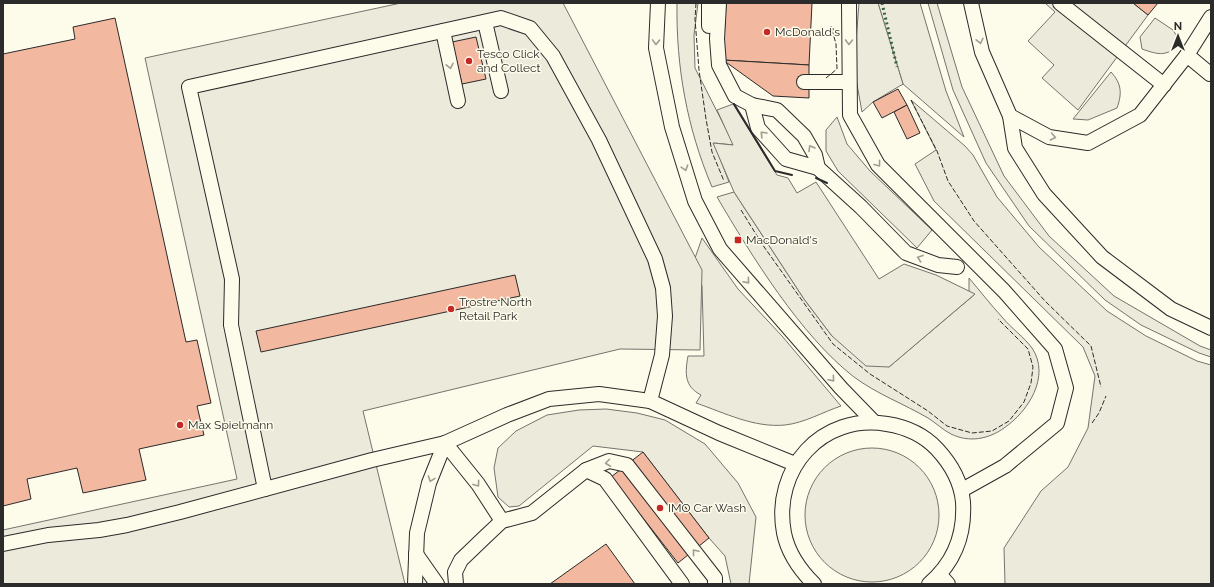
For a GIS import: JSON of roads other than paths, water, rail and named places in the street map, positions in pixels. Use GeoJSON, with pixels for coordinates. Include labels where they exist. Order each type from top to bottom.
{"type":"FeatureCollection","features":[{"type":"Feature","properties":{"kind":"lane"},"geometry":{"type":"LineString","coordinates":[[658,3],[656,48],[672,127],[695,201],[716,243],[841,388],[873,421]]}},
{"type":"Feature","properties":{"kind":"lane"},"geometry":{"type":"LineString","coordinates":[[709,3],[711,67],[729,104]]}},
{"type":"Feature","properties":{"kind":"lane"},"geometry":{"type":"LineString","coordinates":[[719,3],[717,38],[719,65],[735,96],[752,105],[777,110],[783,115],[804,136],[815,155],[818,168]]}},
{"type":"Feature","properties":{"kind":"lane"},"geometry":{"type":"LineString","coordinates":[[849,3],[850,115],[878,165],[1004,291],[1055,349],[1066,388],[1057,424],[1005,466],[962,490]]}},
{"type":"Feature","properties":{"kind":"lane"},"geometry":{"type":"LineString","coordinates":[[971,3],[982,52],[1010,116],[1015,148],[1044,194],[1102,257],[1171,309],[1211,328]]}},
{"type":"Feature","properties":{"kind":"lane"},"geometry":{"type":"LineString","coordinates":[[1060,3],[1164,86]]}},
{"type":"Feature","properties":{"kind":"lane"},"geometry":{"type":"LineString","coordinates":[[1010,116],[1049,137],[1088,143],[1140,115],[1164,86],[1211,17]]}},
{"type":"Feature","properties":{"kind":"lane"},"geometry":{"type":"LineString","coordinates":[[265,489],[231,325],[232,279],[189,87],[501,18],[530,28],[553,56],[599,140],[655,259],[663,288],[665,316],[662,355],[650,400]]}},
{"type":"Feature","properties":{"kind":"lane"},"geometry":{"type":"LineString","coordinates":[[485,22],[501,91]]}},
{"type":"Feature","properties":{"kind":"lane"},"geometry":{"type":"LineString","coordinates":[[443,31],[458,101]]}},
{"type":"Feature","properties":{"kind":"lane"},"geometry":{"type":"LineString","coordinates":[[1187,54],[1210,74]]}},
{"type":"Feature","properties":{"kind":"lane"},"geometry":{"type":"LineString","coordinates":[[804,82],[849,82]]}},
{"type":"Feature","properties":{"kind":"lane"},"geometry":{"type":"LineString","coordinates":[[752,105],[758,128],[786,159],[818,168],[861,207],[906,253],[938,265],[957,267]]}},
{"type":"Feature","properties":{"kind":"lane"},"geometry":{"type":"LineString","coordinates":[[947,277],[970,256]]}},
{"type":"Feature","properties":{"kind":"lane"},"geometry":{"type":"LineString","coordinates":[[3,544],[48,535],[126,526],[372,460],[445,443],[507,415],[549,400],[599,394],[650,400],[719,433],[795,464]]}},
{"type":"Feature","properties":{"kind":"lane"},"geometry":{"type":"LineString","coordinates":[[814,584],[802,572],[792,557],[784,534],[781,510],[785,486],[795,464],[807,449],[821,437],[837,428],[854,423],[873,421],[902,426],[929,441],[950,462],[962,490],[964,520],[957,550],[944,579],[929,584]]}},
{"type":"Feature","properties":{"kind":"lane"},"geometry":{"type":"LineString","coordinates":[[445,443],[478,484],[502,521]]}},
{"type":"Feature","properties":{"kind":"lane"},"geometry":{"type":"LineString","coordinates":[[415,584],[417,533],[429,483],[445,443]]}},
{"type":"Feature","properties":{"kind":"lane"},"geometry":{"type":"LineString","coordinates":[[456,584],[454,572],[461,560],[502,521],[532,513],[586,470],[608,461],[628,465],[715,578],[715,584]]}},
{"type":"Feature","properties":{"kind":"lane"},"geometry":{"type":"LineString","coordinates":[[586,470],[605,479],[682,584]]}},
{"type":"Feature","properties":{"kind":"lane"},"geometry":{"type":"LineString","coordinates":[[416,554],[437,584]]}},
{"type":"Feature","properties":{"kind":"place","name":"McDonald's"},"geometry":{"type":"Point","coordinates":[767,32]}},
{"type":"Feature","properties":{"kind":"place","name":"Tesco Click and Collect"},"geometry":{"type":"Point","coordinates":[469,61]}},
{"type":"Feature","properties":{"kind":"place","name":"MacDonald's"},"geometry":{"type":"Point","coordinates":[738,240]}},
{"type":"Feature","properties":{"kind":"place","name":"Trostre North Retail Park"},"geometry":{"type":"Point","coordinates":[451,309]}},
{"type":"Feature","properties":{"kind":"place","name":"Max Spielmann"},"geometry":{"type":"Point","coordinates":[180,425]}},
{"type":"Feature","properties":{"kind":"place","name":"IMO Car Wash"},"geometry":{"type":"Point","coordinates":[660,508]}}]}
